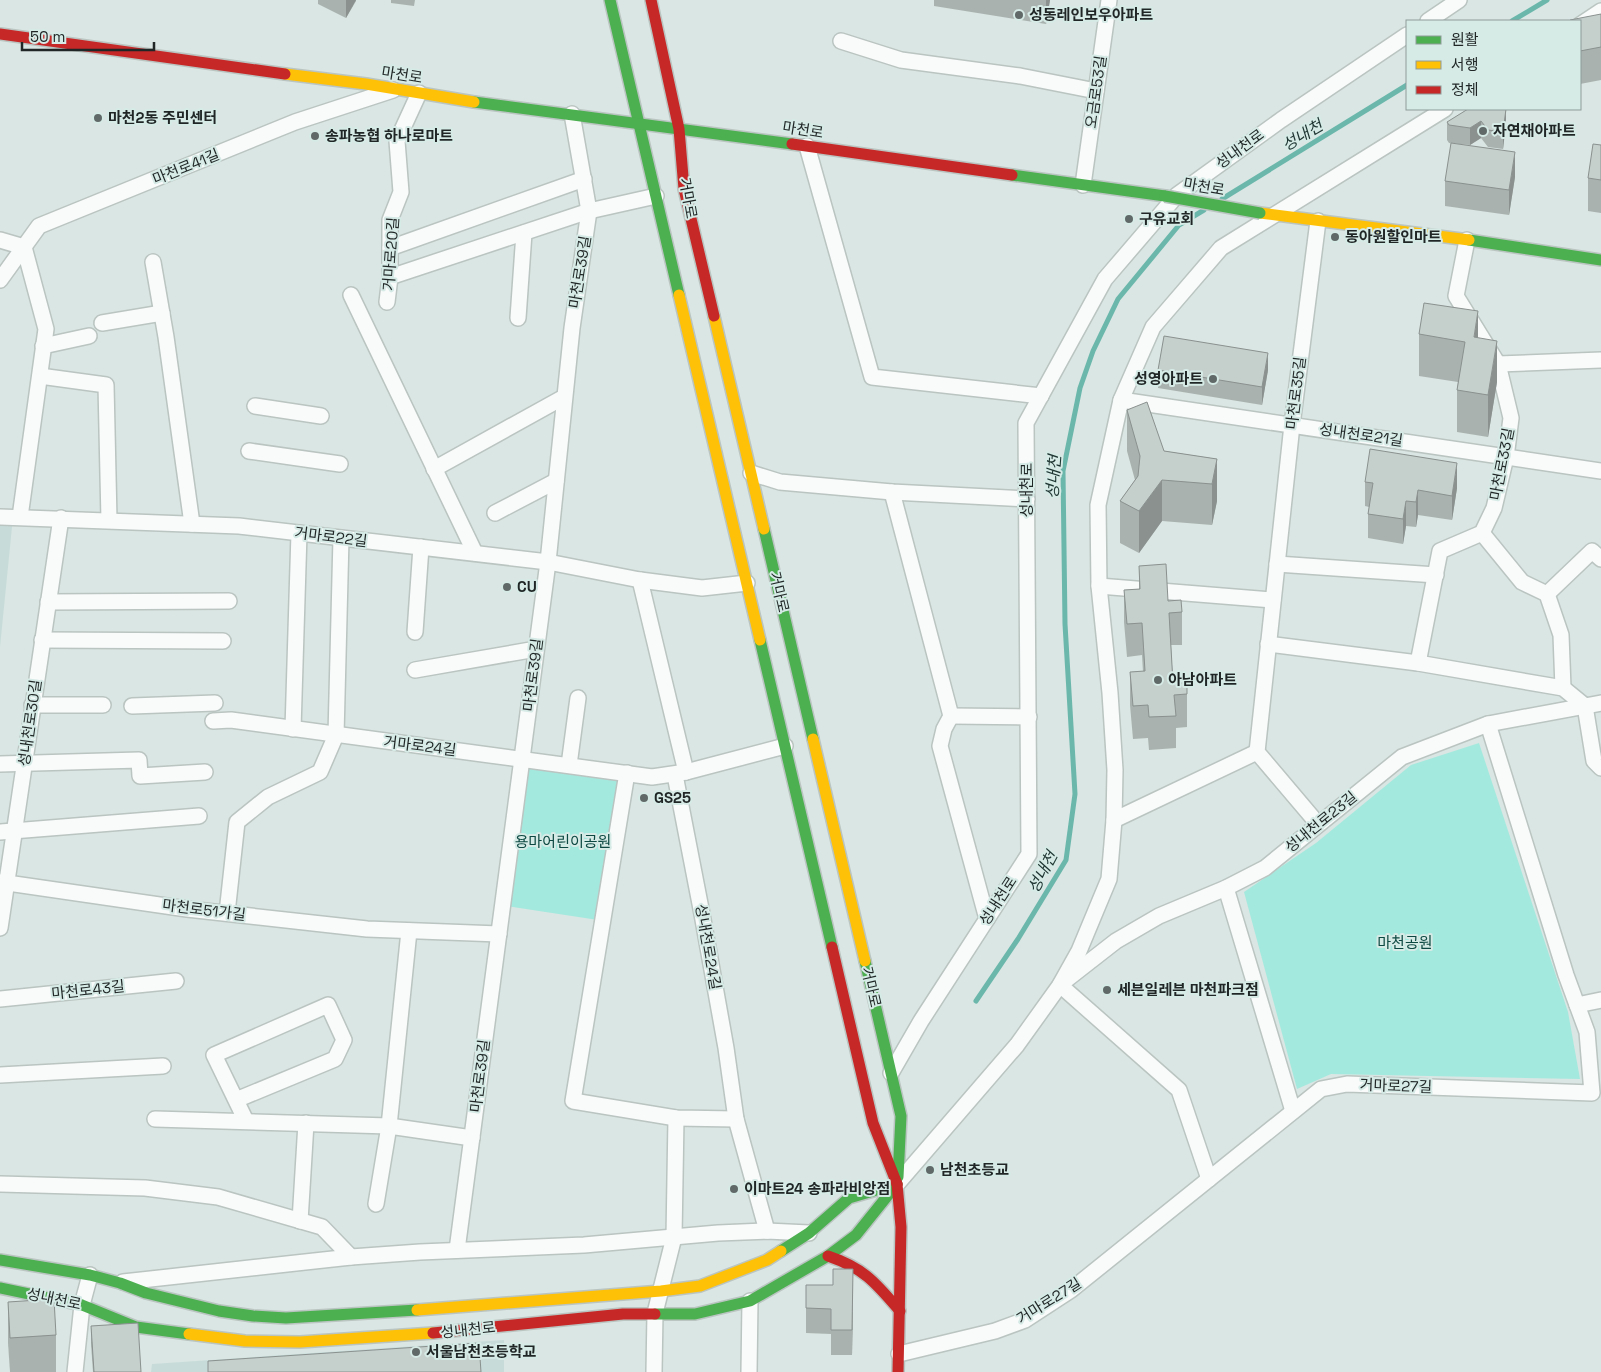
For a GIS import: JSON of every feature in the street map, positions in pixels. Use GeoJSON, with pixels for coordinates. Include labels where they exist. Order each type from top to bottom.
{"type":"FeatureCollection","features":[{"type":"Feature","properties":{"kind":"street","name":"거마로"},"geometry":{"type":"LineString","coordinates":[[610,0],[873,1122],[897,1184]]}},
{"type":"Feature","properties":{"kind":"street","name":"거마로"},"geometry":{"type":"LineString","coordinates":[[651,0],[679,129],[684,189],[901,1116],[897,1184],[901,1227],[898,1372]]}},
{"type":"Feature","properties":{"kind":"street","name":"오금로53길"},"geometry":{"type":"LineString","coordinates":[[1083,185],[1109,0]]}},
{"type":"Feature","properties":{"kind":"street"},"geometry":{"type":"LineString","coordinates":[[1429,20],[1453,1]]}},
{"type":"Feature","properties":{"kind":"street"},"geometry":{"type":"LineString","coordinates":[[1581,24],[1601,11]]}},
{"type":"Feature","properties":{"kind":"street","name":"마천로"},"geometry":{"type":"LineString","coordinates":[[0,34],[396,89],[482,103],[1165,196],[1267,214],[1467,240],[1601,260]]}},
{"type":"Feature","properties":{"kind":"street","name":"성내천로"},"geometry":{"type":"LineString","coordinates":[[891,1073],[921,1021],[1029,854],[1026,423],[1106,279],[1177,195],[1281,120],[1406,36]]}},
{"type":"Feature","properties":{"kind":"street"},"geometry":{"type":"LineString","coordinates":[[841,41],[901,60],[1020,76],[1096,91]]}},
{"type":"Feature","properties":{"kind":"street","name":"마천로41길"},"geometry":{"type":"LineString","coordinates":[[0,280],[39,226],[295,122],[396,89]]}},
{"type":"Feature","properties":{"kind":"street","name":"거마로20길"},"geometry":{"type":"LineString","coordinates":[[387,302],[390,278],[390,220],[401,192],[398,141],[420,93]]}},
{"type":"Feature","properties":{"kind":"street","name":"성내천로"},"geometry":{"type":"LineString","coordinates":[[0,1288],[82,1305],[136,1327],[245,1341],[300,1342],[413,1335],[623,1314],[695,1314],[750,1301],[828,1256],[856,1235],[897,1184],[1017,1045],[1060,985],[1079,951],[1109,879],[1114,820],[1115,770],[1110,693],[1099,586],[1098,505],[1121,400],[1152,327],[1221,248],[1267,214],[1443,110]]}},
{"type":"Feature","properties":{"kind":"street","name":"마천로39길"},"geometry":{"type":"LineString","coordinates":[[457,1250],[548,562],[572,328],[589,211],[572,114]]}},
{"type":"Feature","properties":{"kind":"street"},"geometry":{"type":"LineString","coordinates":[[808,146],[872,377],[1041,396]]}},
{"type":"Feature","properties":{"kind":"street"},"geometry":{"type":"LineString","coordinates":[[390,248],[584,179]]}},
{"type":"Feature","properties":{"kind":"street","name":"거마로"},"geometry":{"type":"LineString","coordinates":[[589,211],[656,196]]}},
{"type":"Feature","properties":{"kind":"street","name":"마천로39길"},"geometry":{"type":"LineString","coordinates":[[390,278],[589,211]]}},
{"type":"Feature","properties":{"kind":"street","name":"마천로35길"},"geometry":{"type":"LineString","coordinates":[[1257,752],[1292,425],[1318,221]]}},
{"type":"Feature","properties":{"kind":"street"},"geometry":{"type":"LineString","coordinates":[[518,318],[524,233]]}},
{"type":"Feature","properties":{"kind":"street"},"geometry":{"type":"LineString","coordinates":[[0,240],[24,247],[46,329],[20,517]]}},
{"type":"Feature","properties":{"kind":"street","name":"마천로33길"},"geometry":{"type":"LineString","coordinates":[[1467,240],[1456,296],[1498,364],[1511,418],[1506,457],[1494,508],[1482,533]]}},
{"type":"Feature","properties":{"kind":"street"},"geometry":{"type":"LineString","coordinates":[[153,262],[192,524]]}},
{"type":"Feature","properties":{"kind":"street"},"geometry":{"type":"LineString","coordinates":[[351,295],[475,553]]}},
{"type":"Feature","properties":{"kind":"street"},"geometry":{"type":"LineString","coordinates":[[102,324],[162,313]]}},
{"type":"Feature","properties":{"kind":"street"},"geometry":{"type":"LineString","coordinates":[[44,346],[89,336]]}},
{"type":"Feature","properties":{"kind":"street"},"geometry":{"type":"LineString","coordinates":[[1498,364],[1601,360]]}},
{"type":"Feature","properties":{"kind":"street"},"geometry":{"type":"LineString","coordinates":[[40,376],[106,385],[109,520]]}},
{"type":"Feature","properties":{"kind":"street"},"geometry":{"type":"LineString","coordinates":[[434,469],[564,397]]}},
{"type":"Feature","properties":{"kind":"street","name":"성내천로21길"},"geometry":{"type":"LineString","coordinates":[[1121,400],[1601,471]]}},
{"type":"Feature","properties":{"kind":"street"},"geometry":{"type":"LineString","coordinates":[[255,406],[322,416]]}},
{"type":"Feature","properties":{"kind":"street"},"geometry":{"type":"LineString","coordinates":[[249,451],[340,464]]}},
{"type":"Feature","properties":{"kind":"street"},"geometry":{"type":"LineString","coordinates":[[751,473],[780,482],[892,492],[1027,500]]}},
{"type":"Feature","properties":{"kind":"street"},"geometry":{"type":"LineString","coordinates":[[495,513],[556,481]]}},
{"type":"Feature","properties":{"kind":"street"},"geometry":{"type":"LineString","coordinates":[[892,492],[951,716],[944,729],[940,746],[987,919]]}},
{"type":"Feature","properties":{"kind":"street","name":"거마로22길"},"geometry":{"type":"LineString","coordinates":[[0,517],[239,526],[548,562],[640,580],[702,588],[747,583]]}},
{"type":"Feature","properties":{"kind":"street","name":"성내천로30길"},"geometry":{"type":"LineString","coordinates":[[0,928],[7,831],[24,765],[61,518]]}},
{"type":"Feature","properties":{"kind":"street"},"geometry":{"type":"LineString","coordinates":[[293,729],[300,533]]}},
{"type":"Feature","properties":{"kind":"street"},"geometry":{"type":"LineString","coordinates":[[1418,663],[1440,551],[1482,533],[1522,582],[1547,594],[1561,635],[1563,688]]}},
{"type":"Feature","properties":{"kind":"street"},"geometry":{"type":"LineString","coordinates":[[227,913],[237,822],[268,797],[320,772],[336,736],[341,538]]}},
{"type":"Feature","properties":{"kind":"street"},"geometry":{"type":"LineString","coordinates":[[415,632],[421,547]]}},
{"type":"Feature","properties":{"kind":"street"},"geometry":{"type":"LineString","coordinates":[[1547,594],[1592,551],[1601,559]]}},
{"type":"Feature","properties":{"kind":"street"},"geometry":{"type":"LineString","coordinates":[[1277,564],[1436,575]]}},
{"type":"Feature","properties":{"kind":"street","name":"성내천로24길"},"geometry":{"type":"LineString","coordinates":[[640,580],[681,774],[736,1119],[767,1231]]}},
{"type":"Feature","properties":{"kind":"street"},"geometry":{"type":"LineString","coordinates":[[1099,586],[1273,600]]}},
{"type":"Feature","properties":{"kind":"street"},"geometry":{"type":"LineString","coordinates":[[48,602],[229,601]]}},
{"type":"Feature","properties":{"kind":"street"},"geometry":{"type":"LineString","coordinates":[[42,640],[223,641]]}},
{"type":"Feature","properties":{"kind":"street"},"geometry":{"type":"LineString","coordinates":[[1268,644],[1418,663],[1563,688],[1585,706],[1594,760],[1601,768]]}},
{"type":"Feature","properties":{"kind":"street"},"geometry":{"type":"LineString","coordinates":[[415,670],[536,649]]}},
{"type":"Feature","properties":{"kind":"street"},"geometry":{"type":"LineString","coordinates":[[570,765],[578,698]]}},
{"type":"Feature","properties":{"kind":"street"},"geometry":{"type":"LineString","coordinates":[[132,706],[215,703]]}},
{"type":"Feature","properties":{"kind":"street","name":"성내천로23길"},"geometry":{"type":"LineString","coordinates":[[1060,985],[1116,941],[1159,916],[1226,888],[1265,868],[1402,757],[1488,724],[1601,703]]}},
{"type":"Feature","properties":{"kind":"street"},"geometry":{"type":"LineString","coordinates":[[32,705],[103,705]]}},
{"type":"Feature","properties":{"kind":"street"},"geometry":{"type":"LineString","coordinates":[[951,716],[1028,718]]}},
{"type":"Feature","properties":{"kind":"street","name":"거마로24길"},"geometry":{"type":"LineString","coordinates":[[213,721],[231,720],[336,736],[652,776],[681,774],[785,746]]}},
{"type":"Feature","properties":{"kind":"street","name":"거마로27길"},"geometry":{"type":"LineString","coordinates":[[899,1354],[995,1331],[1025,1320],[1071,1290],[1321,1089],[1347,1084],[1592,1093],[1586,1032],[1563,966],[1488,724]]}},
{"type":"Feature","properties":{"kind":"street"},"geometry":{"type":"LineString","coordinates":[[1114,820],[1257,752],[1318,824]]}},
{"type":"Feature","properties":{"kind":"street"},"geometry":{"type":"LineString","coordinates":[[0,764],[24,765],[139,760],[140,776],[205,772]]}},
{"type":"Feature","properties":{"kind":"street"},"geometry":{"type":"LineString","coordinates":[[627,773],[573,1101],[676,1118],[736,1119]]}},
{"type":"Feature","properties":{"kind":"street"},"geometry":{"type":"LineString","coordinates":[[7,831],[200,816]]}},
{"type":"Feature","properties":{"kind":"street","name":"마천로51가길"},"geometry":{"type":"LineString","coordinates":[[3,882],[227,913],[367,929],[499,934]]}},
{"type":"Feature","properties":{"kind":"street"},"geometry":{"type":"LineString","coordinates":[[1226,888],[1293,1111]]}},
{"type":"Feature","properties":{"kind":"street"},"geometry":{"type":"LineString","coordinates":[[376,1204],[389,1126],[409,931]]}},
{"type":"Feature","properties":{"kind":"street","name":"마천로43길"},"geometry":{"type":"LineString","coordinates":[[0,999],[176,981]]}},
{"type":"Feature","properties":{"kind":"street"},"geometry":{"type":"LineString","coordinates":[[1060,985],[1179,1090],[1209,1179]]}},
{"type":"Feature","properties":{"kind":"street"},"geometry":{"type":"LineString","coordinates":[[1577,1005],[1601,1000]]}},
{"type":"Feature","properties":{"kind":"street"},"geometry":{"type":"LineString","coordinates":[[236,1100],[335,1059],[344,1040],[328,1006],[214,1055],[246,1121]]}},
{"type":"Feature","properties":{"kind":"street"},"geometry":{"type":"LineString","coordinates":[[0,1075],[163,1066]]}},
{"type":"Feature","properties":{"kind":"street"},"geometry":{"type":"LineString","coordinates":[[654,1372],[655,1313],[674,1237],[676,1118]]}},
{"type":"Feature","properties":{"kind":"street"},"geometry":{"type":"LineString","coordinates":[[155,1120],[389,1126],[472,1138]]}},
{"type":"Feature","properties":{"kind":"street"},"geometry":{"type":"LineString","coordinates":[[300,1221],[306,1123]]}},
{"type":"Feature","properties":{"kind":"street"},"geometry":{"type":"LineString","coordinates":[[0,1184],[145,1188],[218,1197],[322,1228],[351,1258]]}},
{"type":"Feature","properties":{"kind":"street","name":"성내천로"},"geometry":{"type":"LineString","coordinates":[[0,1260],[90,1275],[120,1283],[146,1293],[219,1312],[286,1318],[661,1291],[700,1286],[767,1260],[809,1233],[849,1198],[897,1184]]}},
{"type":"Feature","properties":{"kind":"street"},"geometry":{"type":"LineString","coordinates":[[120,1283],[351,1258],[457,1250],[584,1245],[718,1233],[767,1231],[809,1233]]}},
{"type":"Feature","properties":{"kind":"street"},"geometry":{"type":"LineString","coordinates":[[828,1256],[846,1261],[869,1275],[900,1312]]}},
{"type":"Feature","properties":{"kind":"street"},"geometry":{"type":"LineString","coordinates":[[75,1372],[82,1305],[90,1275]]}},
{"type":"Feature","properties":{"kind":"street"},"geometry":{"type":"LineString","coordinates":[[749,1372],[750,1301]]}},
{"type":"Feature","properties":{"kind":"shaded area"},"geometry":{"type":"Polygon","coordinates":[[[0,517],[13,517],[0,647],[0,517]]]}},
{"type":"Feature","properties":{"kind":"shaded area","name":"서울남천초등학교"},"geometry":{"type":"Polygon","coordinates":[[[504,1340],[504,1372],[151,1372],[152,1364],[504,1340]]]}},
{"type":"Feature","properties":{"kind":"green space","name":"마천공원"},"geometry":{"type":"Polygon","coordinates":[[[1479,743],[1568,1012],[1580,1079],[1331,1074],[1297,1089],[1244,892],[1316,843],[1411,765],[1479,743]]]}},
{"type":"Feature","properties":{"kind":"green space","name":"용마어린이공원"},"geometry":{"type":"Polygon","coordinates":[[[528,765],[621,779],[598,920],[506,906],[528,765]]]}},
{"type":"Feature","properties":{"kind":"building"},"geometry":{"type":"Polygon","coordinates":[[[1601,14],[1601,47],[1581,51],[1581,20],[1570,20],[1601,14]]]}},
{"type":"Feature","properties":{"kind":"building"},"geometry":{"type":"Polygon","coordinates":[[[1466,110],[1506,110],[1503,132],[1488,130],[1481,121],[1470,128],[1449,125],[1447,122],[1466,110]]]}},
{"type":"Feature","properties":{"kind":"building"},"geometry":{"type":"Polygon","coordinates":[[[1451,143],[1515,152],[1509,190],[1445,181],[1451,143]]]}},
{"type":"Feature","properties":{"kind":"building"},"geometry":{"type":"Polygon","coordinates":[[[1593,144],[1601,145],[1601,180],[1588,178],[1593,144]]]}},
{"type":"Feature","properties":{"kind":"building"},"geometry":{"type":"Polygon","coordinates":[[[1424,303],[1478,311],[1474,337],[1497,341],[1488,395],[1457,390],[1465,342],[1419,334],[1424,303]]]}},
{"type":"Feature","properties":{"kind":"building"},"geometry":{"type":"Polygon","coordinates":[[[1164,336],[1268,353],[1262,387],[1158,370],[1164,336]]]}},
{"type":"Feature","properties":{"kind":"building"},"geometry":{"type":"Polygon","coordinates":[[[1147,402],[1164,451],[1217,459],[1212,484],[1162,480],[1139,511],[1120,501],[1138,476],[1140,456],[1127,410],[1147,402]]]}},
{"type":"Feature","properties":{"kind":"building"},"geometry":{"type":"Polygon","coordinates":[[[1370,449],[1457,463],[1452,496],[1418,490],[1416,502],[1406,501],[1403,519],[1368,514],[1373,483],[1365,482],[1370,449]]]}},
{"type":"Feature","properties":{"kind":"building"},"geometry":{"type":"Polygon","coordinates":[[[1166,564],[1168,601],[1181,600],[1182,612],[1169,613],[1173,683],[1187,683],[1187,694],[1174,695],[1176,716],[1149,717],[1148,705],[1133,706],[1130,672],[1145,671],[1142,623],[1127,624],[1124,590],[1140,589],[1139,566],[1166,564]]]}},
{"type":"Feature","properties":{"kind":"building"},"geometry":{"type":"Polygon","coordinates":[[[833,1269],[853,1269],[852,1330],[831,1330],[831,1309],[806,1308],[806,1285],[833,1285],[833,1269]]]}},
{"type":"Feature","properties":{"kind":"building"},"geometry":{"type":"Polygon","coordinates":[[[54,1299],[56,1335],[10,1338],[8,1302],[54,1299]]]}},
{"type":"Feature","properties":{"kind":"building"},"geometry":{"type":"Polygon","coordinates":[[[138,1323],[141,1372],[94,1372],[91,1326],[138,1323]]]}},
{"type":"Feature","properties":{"kind":"building","name":"서울남천초등학교"},"geometry":{"type":"Polygon","coordinates":[[[479,1343],[481,1372],[208,1372],[208,1361],[479,1343]]]}},
{"type":"Feature","properties":{"kind":"waterway","name":"성내천"},"geometry":{"type":"LineString","coordinates":[[1514,20],[1547,0]]}},
{"type":"Feature","properties":{"kind":"waterway","name":"성내천"},"geometry":{"type":"LineString","coordinates":[[1222,199],[1406,86]]}},
{"type":"Feature","properties":{"kind":"waterway","name":"성내천"},"geometry":{"type":"LineString","coordinates":[[976,1001],[1018,939],[1066,860],[1075,794],[1065,624],[1063,471],[1080,388],[1093,351],[1118,299],[1179,225],[1204,210]]}},
{"type":"Feature","properties":{"kind":"traffic: fast"},"geometry":{"type":"LineString","coordinates":[[610,0],[679,295]]}},
{"type":"Feature","properties":{"kind":"traffic: fast"},"geometry":{"type":"LineString","coordinates":[[474,102],[792,144]]}},
{"type":"Feature","properties":{"kind":"traffic: fast"},"geometry":{"type":"LineString","coordinates":[[1012,175],[1165,196]]}},
{"type":"Feature","properties":{"kind":"traffic: fast"},"geometry":{"type":"LineString","coordinates":[[1165,196],[1260,213]]}},
{"type":"Feature","properties":{"kind":"traffic: fast"},"geometry":{"type":"LineString","coordinates":[[1469,240],[1601,260]]}},
{"type":"Feature","properties":{"kind":"traffic: fast"},"geometry":{"type":"LineString","coordinates":[[764,529],[813,739]]}},
{"type":"Feature","properties":{"kind":"traffic: fast"},"geometry":{"type":"LineString","coordinates":[[760,640],[832,947]]}},
{"type":"Feature","properties":{"kind":"traffic: fast"},"geometry":{"type":"LineString","coordinates":[[865,961],[901,1116],[898,1177]]}},
{"type":"Feature","properties":{"kind":"traffic: fast"},"geometry":{"type":"LineString","coordinates":[[781,1251],[809,1233],[849,1198],[897,1184]]}},
{"type":"Feature","properties":{"kind":"traffic: fast"},"geometry":{"type":"LineString","coordinates":[[655,1314],[695,1314],[750,1301],[828,1256],[856,1235],[897,1184]]}},
{"type":"Feature","properties":{"kind":"traffic: fast"},"geometry":{"type":"LineString","coordinates":[[0,1260],[90,1275],[120,1283],[146,1293],[219,1311],[253,1316],[286,1318],[417,1310]]}},
{"type":"Feature","properties":{"kind":"traffic: fast"},"geometry":{"type":"LineString","coordinates":[[0,1288],[82,1305],[136,1327],[189,1334]]}},
{"type":"Feature","properties":{"kind":"traffic: slow"},"geometry":{"type":"LineString","coordinates":[[285,74],[366,84],[474,102]]}},
{"type":"Feature","properties":{"kind":"traffic: slow"},"geometry":{"type":"LineString","coordinates":[[1260,213],[1469,240]]}},
{"type":"Feature","properties":{"kind":"traffic: slow"},"geometry":{"type":"LineString","coordinates":[[679,295],[760,640]]}},
{"type":"Feature","properties":{"kind":"traffic: slow"},"geometry":{"type":"LineString","coordinates":[[714,316],[764,529]]}},
{"type":"Feature","properties":{"kind":"traffic: slow"},"geometry":{"type":"LineString","coordinates":[[813,739],[865,961]]}},
{"type":"Feature","properties":{"kind":"traffic: slow"},"geometry":{"type":"LineString","coordinates":[[417,1310],[661,1291],[700,1286],[767,1260],[781,1251]]}},
{"type":"Feature","properties":{"kind":"traffic: slow"},"geometry":{"type":"LineString","coordinates":[[189,1334],[245,1341],[300,1342],[433,1333]]}},
{"type":"Feature","properties":{"kind":"traffic: jam"},"geometry":{"type":"LineString","coordinates":[[651,0],[679,129],[684,189],[714,316]]}},
{"type":"Feature","properties":{"kind":"traffic: jam"},"geometry":{"type":"LineString","coordinates":[[0,34],[285,74]]}},
{"type":"Feature","properties":{"kind":"traffic: jam"},"geometry":{"type":"LineString","coordinates":[[792,144],[1012,175]]}},
{"type":"Feature","properties":{"kind":"traffic: jam"},"geometry":{"type":"LineString","coordinates":[[832,947],[873,1123],[897,1184]]}},
{"type":"Feature","properties":{"kind":"traffic: jam"},"geometry":{"type":"LineString","coordinates":[[897,1184],[901,1227],[898,1372]]}},
{"type":"Feature","properties":{"kind":"traffic: jam"},"geometry":{"type":"LineString","coordinates":[[828,1256],[860,1271],[884,1292],[900,1311]]}},
{"type":"Feature","properties":{"kind":"traffic: jam"},"geometry":{"type":"LineString","coordinates":[[433,1333],[623,1314],[655,1314]]}},
{"type":"Feature","properties":{"kind":"place","name":"성동레인보우아파트"},"geometry":{"type":"Point","coordinates":[1019,15]}},
{"type":"Feature","properties":{"kind":"place","name":"마천2동 주민센터"},"geometry":{"type":"Point","coordinates":[98,118]}},
{"type":"Feature","properties":{"kind":"place","name":"자연채아파트"},"geometry":{"type":"Point","coordinates":[1483,131]}},
{"type":"Feature","properties":{"kind":"place","name":"송파농협 하나로마트"},"geometry":{"type":"Point","coordinates":[315,136]}},
{"type":"Feature","properties":{"kind":"place","name":"구유교회"},"geometry":{"type":"Point","coordinates":[1129,219]}},
{"type":"Feature","properties":{"kind":"place","name":"동아원할인마트"},"geometry":{"type":"Point","coordinates":[1335,237]}},
{"type":"Feature","properties":{"kind":"place","name":"성영아파트"},"geometry":{"type":"Point","coordinates":[1213,379]}},
{"type":"Feature","properties":{"kind":"place","name":"CU"},"geometry":{"type":"Point","coordinates":[507,587]}},
{"type":"Feature","properties":{"kind":"place","name":"아남아파트"},"geometry":{"type":"Point","coordinates":[1158,680]}},
{"type":"Feature","properties":{"kind":"place","name":"GS25"},"geometry":{"type":"Point","coordinates":[644,798]}},
{"type":"Feature","properties":{"kind":"place","name":"세븐일레븐 마천파크점"},"geometry":{"type":"Point","coordinates":[1107,990]}},
{"type":"Feature","properties":{"kind":"place","name":"남천초등교"},"geometry":{"type":"Point","coordinates":[930,1170]}},
{"type":"Feature","properties":{"kind":"place","name":"이마트24 송파라비앙점"},"geometry":{"type":"Point","coordinates":[734,1189]}},
{"type":"Feature","properties":{"kind":"place","name":"서울남천초등학교"},"geometry":{"type":"Point","coordinates":[416,1352]}}]}
